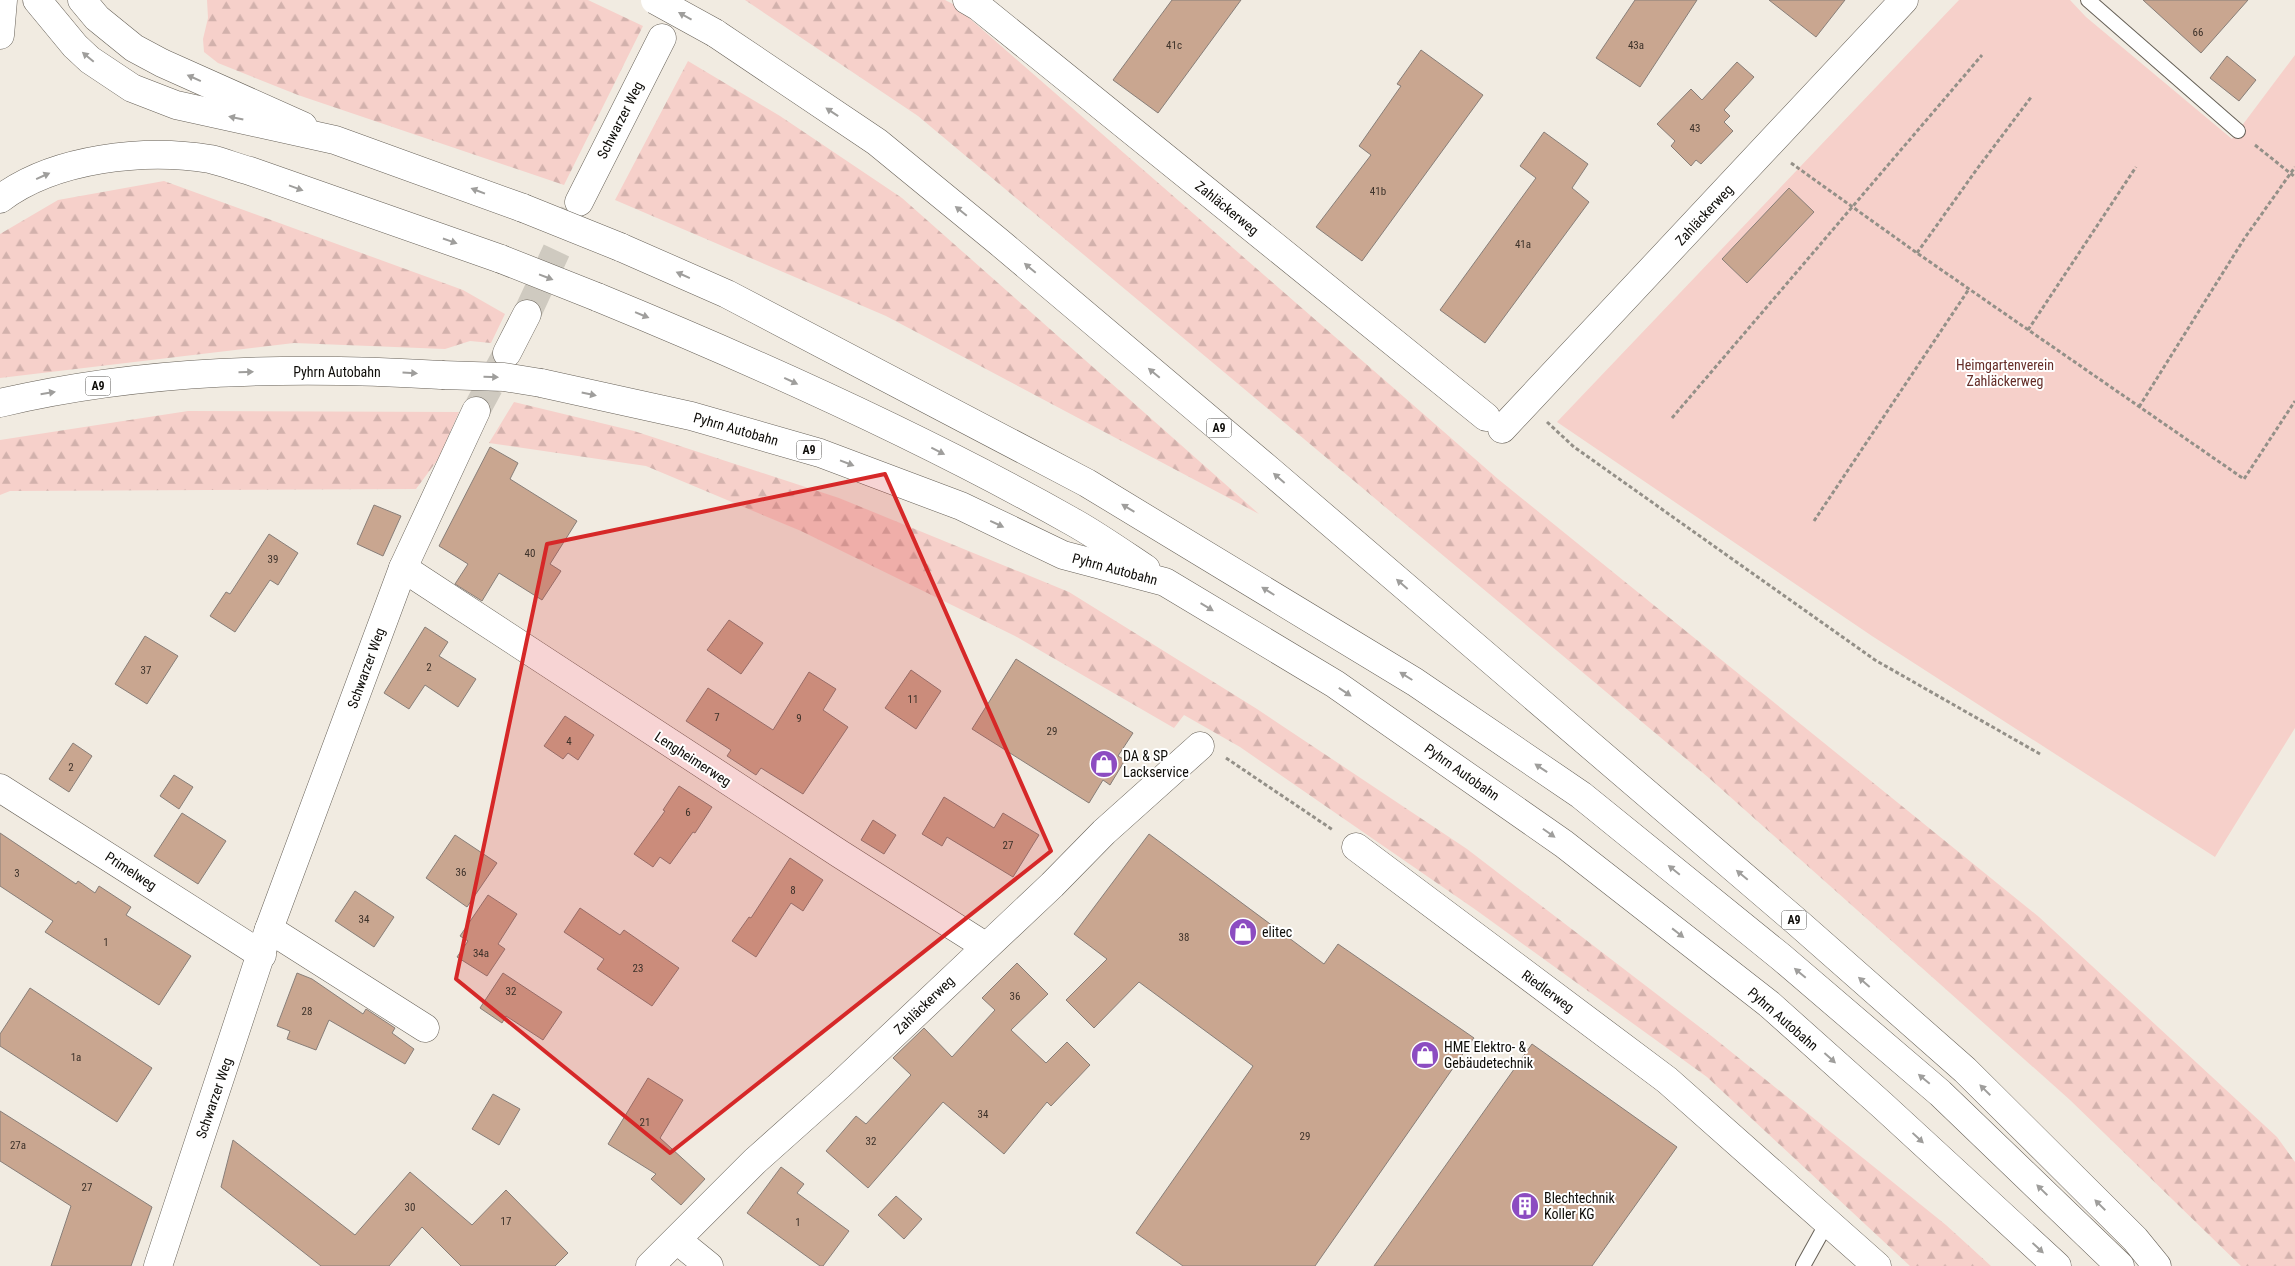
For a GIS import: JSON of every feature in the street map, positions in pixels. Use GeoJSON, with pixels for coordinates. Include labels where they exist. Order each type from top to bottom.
{"type":"FeatureCollection","features":[{"type":"Feature","properties":{"kind":"main road"},"geometry":{"type":"LineString","coordinates":[[82,0],[109,29],[134,48],[162,63],[335,140],[523,208],[620,246],[727,294],[1087,484],[1415,682],[1581,795],[1781,957],[1940,1092],[2120,1266]]}},
{"type":"Feature","properties":{"kind":"main road","name":"A9"},"geometry":{"type":"LineString","coordinates":[[654,0],[715,33],[877,142],[999,242],[1269,470],[1797,922],[1964,1070],[2135,1239],[2157,1266]]}},
{"type":"Feature","properties":{"kind":"main road","name":"Zahläckerweg"},"geometry":{"type":"LineString","coordinates":[[967,0],[987,13],[1494,423],[1526,403],[1904,0]]}},
{"type":"Feature","properties":{"kind":"main road"},"geometry":{"type":"LineString","coordinates":[[38,2],[75,46],[90,60],[132,88],[176,105],[335,140]]}},
{"type":"Feature","properties":{"kind":"main road","name":"Schwarzer Weg"},"geometry":{"type":"LineString","coordinates":[[579,202],[662,38]]}},
{"type":"Feature","properties":{"kind":"main road"},"geometry":{"type":"LineString","coordinates":[[0,199],[9,192],[50,173],[104,158],[159,156],[210,160],[250,171],[500,259],[684,332],[887,425],[1074,522],[1165,582]]}},
{"type":"Feature","properties":{"kind":"main road"},"geometry":{"type":"LineString","coordinates":[[507,353],[527,314]]}},
{"type":"Feature","properties":{"kind":"main road","name":"Pyhrn Autobahn"},"geometry":{"type":"LineString","coordinates":[[0,403],[43,393],[198,373],[378,371],[504,377],[541,383],[691,416],[820,453],[961,506],[1063,555],[1165,582],[1334,684],[1564,844],[1769,1004],[2057,1266]]}},
{"type":"Feature","properties":{"kind":"main road","name":"Schwarzer Weg"},"geometry":{"type":"LineString","coordinates":[[158,1266],[266,942],[403,568],[476,411]]}},
{"type":"Feature","properties":{"kind":"main road","name":"Lengheimerweg"},"geometry":{"type":"LineString","coordinates":[[403,568],[824,844],[985,946]]}},
{"type":"Feature","properties":{"kind":"main road","name":"Zahläckerweg"},"geometry":{"type":"LineString","coordinates":[[650,1266],[754,1161],[839,1086],[985,946],[1052,885],[1104,832],[1200,746]]}},
{"type":"Feature","properties":{"kind":"main road","name":"Primelweg"},"geometry":{"type":"LineString","coordinates":[[0,788],[266,942]]}},
{"type":"Feature","properties":{"kind":"main road","name":"Riedlerweg"},"geometry":{"type":"LineString","coordinates":[[1356,847],[1667,1080],[1877,1266]]}},
{"type":"Feature","properties":{"kind":"main road"},"geometry":{"type":"LineString","coordinates":[[266,942],[425,1028]]}},
{"type":"Feature","properties":{"kind":"main road"},"geometry":{"type":"LineString","coordinates":[[677,1240],[709,1266]]}},
{"type":"Feature","properties":{"kind":"lane"},"geometry":{"type":"LineString","coordinates":[[2088,0],[2238,131]]}},
{"type":"Feature","properties":{"kind":"lane"},"geometry":{"type":"LineString","coordinates":[[1803,1266],[1828,1221]]}},
{"type":"Feature","properties":{"kind":"path"},"geometry":{"type":"LineString","coordinates":[[1672,418],[1982,55]]}},
{"type":"Feature","properties":{"kind":"path"},"geometry":{"type":"LineString","coordinates":[[1917,253],[2032,96]]}},
{"type":"Feature","properties":{"kind":"path"},"geometry":{"type":"LineString","coordinates":[[2238,131],[2295,177]]}},
{"type":"Feature","properties":{"kind":"path"},"geometry":{"type":"LineString","coordinates":[[1770,144],[1798,169],[1852,208],[2244,479],[2295,401]]}},
{"type":"Feature","properties":{"kind":"path"},"geometry":{"type":"LineString","coordinates":[[2028,330],[2136,167]]}},
{"type":"Feature","properties":{"kind":"path"},"geometry":{"type":"LineString","coordinates":[[2140,407],[2244,239],[2295,167]]}},
{"type":"Feature","properties":{"kind":"path"},"geometry":{"type":"LineString","coordinates":[[1814,522],[1969,289]]}},
{"type":"Feature","properties":{"kind":"path"},"geometry":{"type":"LineString","coordinates":[[1526,403],[1574,447],[1875,660],[2040,754]]}},
{"type":"Feature","properties":{"kind":"path"},"geometry":{"type":"LineString","coordinates":[[1200,746],[1206,745],[1356,847]]}},
{"type":"Feature","properties":{"kind":"highlighted area"},"geometry":{"type":"Polygon","coordinates":[[[885,474],[1051,851],[670,1153],[456,979],[547,544],[885,474]]]}},
{"type":"Feature","properties":{"kind":"green space"},"geometry":{"type":"Polygon","coordinates":[[[207,0],[588,0],[643,26],[564,185],[298,95],[218,63],[204,52],[203,39],[208,18],[207,0]]]}},
{"type":"Feature","properties":{"kind":"green space"},"geometry":{"type":"Polygon","coordinates":[[[745,0],[945,0],[953,4],[1498,479],[2039,917],[2277,1137],[2295,1162],[2295,1266],[2241,1266],[2070,1100],[1709,778],[918,116],[745,0]]]}},
{"type":"Feature","properties":{"kind":"green space","name":"Heimgartenverein Zahläckerweg"},"geometry":{"type":"Polygon","coordinates":[[[1959,0],[2070,0],[2086,17],[2232,139],[2295,55],[2295,728],[2215,857],[1872,636],[1557,422],[1959,0]]]}},
{"type":"Feature","properties":{"kind":"green space"},"geometry":{"type":"Polygon","coordinates":[[[688,61],[780,116],[902,198],[1259,514],[886,316],[615,200],[688,61]]]}},
{"type":"Feature","properties":{"kind":"green space"},"geometry":{"type":"Polygon","coordinates":[[[164,181],[463,290],[505,314],[491,343],[470,341],[445,349],[294,343],[0,378],[0,234],[58,200],[164,181]]]}},
{"type":"Feature","properties":{"kind":"green space"},"geometry":{"type":"Polygon","coordinates":[[[514,402],[634,431],[839,498],[1069,592],[1257,709],[1467,849],[1714,1038],[1946,1225],[1991,1266],[1910,1266],[1707,1077],[1476,910],[1240,747],[1184,715],[1174,728],[1015,636],[801,531],[646,466],[489,443],[514,402]]]}},
{"type":"Feature","properties":{"kind":"green space"},"geometry":{"type":"Polygon","coordinates":[[[188,411],[459,412],[439,458],[416,489],[10,491],[0,495],[0,440],[188,411]]]}},
{"type":"Feature","properties":{"kind":"building"},"geometry":{"type":"Polygon","coordinates":[[[1172,0],[1241,0],[1158,113],[1113,80],[1172,0]]]}},
{"type":"Feature","properties":{"kind":"building"},"geometry":{"type":"Polygon","coordinates":[[[1635,0],[1697,0],[1640,87],[1596,58],[1635,0]]]}},
{"type":"Feature","properties":{"kind":"building"},"geometry":{"type":"Polygon","coordinates":[[[1769,0],[1845,0],[1816,37],[1769,0]]]}},
{"type":"Feature","properties":{"kind":"building"},"geometry":{"type":"Polygon","coordinates":[[[2143,0],[2248,0],[2201,53],[2143,0]]]}},
{"type":"Feature","properties":{"kind":"building"},"geometry":{"type":"Polygon","coordinates":[[[1421,50],[1483,95],[1362,261],[1316,227],[1371,155],[1359,146],[1401,86],[1397,84],[1421,50]]]}},
{"type":"Feature","properties":{"kind":"building"},"geometry":{"type":"Polygon","coordinates":[[[2227,56],[2256,80],[2239,101],[2210,78],[2227,56]]]}},
{"type":"Feature","properties":{"kind":"building"},"geometry":{"type":"Polygon","coordinates":[[[1737,62],[1754,77],[1724,110],[1730,116],[1724,122],[1733,131],[1701,164],[1696,160],[1691,166],[1671,146],[1675,141],[1657,124],[1691,89],[1702,100],[1737,62]]]}},
{"type":"Feature","properties":{"kind":"building"},"geometry":{"type":"Polygon","coordinates":[[[1544,132],[1588,164],[1572,188],[1589,202],[1485,343],[1440,310],[1536,178],[1520,166],[1544,132]]]}},
{"type":"Feature","properties":{"kind":"building"},"geometry":{"type":"Polygon","coordinates":[[[1789,188],[1814,212],[1747,283],[1722,259],[1789,188]]]}},
{"type":"Feature","properties":{"kind":"building"},"geometry":{"type":"Polygon","coordinates":[[[490,447],[518,463],[510,479],[577,521],[550,564],[561,571],[542,600],[499,573],[482,601],[455,584],[468,564],[439,546],[490,447]]]}},
{"type":"Feature","properties":{"kind":"building"},"geometry":{"type":"Polygon","coordinates":[[[374,505],[401,516],[383,556],[357,544],[374,505]]]}},
{"type":"Feature","properties":{"kind":"building"},"geometry":{"type":"Polygon","coordinates":[[[269,534],[298,553],[278,585],[270,580],[235,632],[210,616],[226,592],[230,594],[269,534]]]}},
{"type":"Feature","properties":{"kind":"building"},"geometry":{"type":"Polygon","coordinates":[[[729,620],[763,643],[741,674],[707,650],[729,620]]]}},
{"type":"Feature","properties":{"kind":"building"},"geometry":{"type":"Polygon","coordinates":[[[425,627],[448,642],[439,656],[476,679],[458,707],[425,685],[409,709],[384,693],[425,627]]]}},
{"type":"Feature","properties":{"kind":"building"},"geometry":{"type":"Polygon","coordinates":[[[145,636],[178,656],[147,704],[115,684],[145,636]]]}},
{"type":"Feature","properties":{"kind":"building"},"geometry":{"type":"Polygon","coordinates":[[[1016,659],[1133,733],[1118,756],[1125,760],[1110,785],[1103,780],[1089,803],[972,729],[1016,659]]]}},
{"type":"Feature","properties":{"kind":"building"},"geometry":{"type":"Polygon","coordinates":[[[911,670],[941,691],[916,729],[885,708],[911,670]]]}},
{"type":"Feature","properties":{"kind":"building"},"geometry":{"type":"Polygon","coordinates":[[[809,672],[836,689],[823,710],[848,727],[803,794],[761,768],[756,775],[727,756],[731,750],[686,721],[708,688],[773,730],[809,672]]]}},
{"type":"Feature","properties":{"kind":"building"},"geometry":{"type":"Polygon","coordinates":[[[565,716],[594,735],[578,760],[568,753],[563,759],[544,746],[565,716]]]}},
{"type":"Feature","properties":{"kind":"building"},"geometry":{"type":"Polygon","coordinates":[[[73,743],[92,756],[69,792],[49,779],[73,743]]]}},
{"type":"Feature","properties":{"kind":"building"},"geometry":{"type":"Polygon","coordinates":[[[174,775],[193,787],[179,809],[160,796],[174,775]]]}},
{"type":"Feature","properties":{"kind":"building"},"geometry":{"type":"Polygon","coordinates":[[[679,786],[712,807],[695,833],[693,832],[670,864],[660,857],[653,867],[634,854],[665,811],[663,810],[679,786]]]}},
{"type":"Feature","properties":{"kind":"building"},"geometry":{"type":"Polygon","coordinates":[[[944,797],[994,828],[1003,813],[1039,835],[1013,877],[947,837],[942,846],[922,834],[944,797]]]}},
{"type":"Feature","properties":{"kind":"building"},"geometry":{"type":"Polygon","coordinates":[[[182,813],[226,841],[198,884],[154,856],[182,813]]]}},
{"type":"Feature","properties":{"kind":"building"},"geometry":{"type":"Polygon","coordinates":[[[873,820],[896,835],[884,854],[861,840],[873,820]]]}},
{"type":"Feature","properties":{"kind":"building"},"geometry":{"type":"Polygon","coordinates":[[[0,833],[76,884],[78,881],[95,893],[99,886],[131,907],[126,915],[191,956],[159,1005],[45,932],[53,921],[0,886],[0,833]]]}},
{"type":"Feature","properties":{"kind":"building"},"geometry":{"type":"Polygon","coordinates":[[[1149,834],[1324,964],[1338,944],[1474,1038],[1315,1266],[1183,1266],[1136,1233],[1253,1066],[1139,982],[1094,1028],[1066,1000],[1107,959],[1074,934],[1149,834]]]}},
{"type":"Feature","properties":{"kind":"building"},"geometry":{"type":"Polygon","coordinates":[[[455,835],[497,863],[467,907],[426,878],[455,835]]]}},
{"type":"Feature","properties":{"kind":"building"},"geometry":{"type":"Polygon","coordinates":[[[790,858],[823,880],[803,911],[791,903],[756,957],[732,941],[749,917],[751,918],[790,858]]]}},
{"type":"Feature","properties":{"kind":"building"},"geometry":{"type":"Polygon","coordinates":[[[355,891],[394,917],[374,947],[335,921],[355,891]]]}},
{"type":"Feature","properties":{"kind":"building"},"geometry":{"type":"Polygon","coordinates":[[[488,895],[517,914],[498,944],[505,949],[487,976],[457,957],[468,941],[460,936],[488,895]]]}},
{"type":"Feature","properties":{"kind":"building"},"geometry":{"type":"Polygon","coordinates":[[[580,908],[620,935],[624,930],[679,968],[652,1006],[597,969],[604,959],[564,932],[580,908]]]}},
{"type":"Feature","properties":{"kind":"building"},"geometry":{"type":"Polygon","coordinates":[[[1017,963],[1048,994],[1011,1030],[1046,1063],[1067,1042],[1090,1065],[1051,1106],[1047,1102],[1004,1154],[943,1102],[868,1188],[826,1151],[856,1116],[866,1124],[911,1075],[893,1058],[924,1028],[952,1057],[995,1010],[982,998],[1017,963]]]}},
{"type":"Feature","properties":{"kind":"building"},"geometry":{"type":"Polygon","coordinates":[[[297,973],[312,979],[363,1014],[366,1009],[395,1028],[392,1033],[414,1049],[405,1064],[329,1020],[316,1050],[287,1039],[290,1031],[277,1026],[297,973]]]}},
{"type":"Feature","properties":{"kind":"building"},"geometry":{"type":"Polygon","coordinates":[[[503,973],[562,1012],[543,1040],[506,1016],[502,1023],[480,1008],[503,973]]]}},
{"type":"Feature","properties":{"kind":"building"},"geometry":{"type":"Polygon","coordinates":[[[30,988],[152,1068],[117,1122],[0,1046],[0,1034],[30,988]]]}},
{"type":"Feature","properties":{"kind":"building","name":"Blechtechnik Koller KG"},"geometry":{"type":"Polygon","coordinates":[[[1532,1044],[1677,1147],[1592,1266],[1374,1266],[1532,1044]]]}},
{"type":"Feature","properties":{"kind":"building"},"geometry":{"type":"Polygon","coordinates":[[[648,1078],[683,1100],[660,1138],[705,1179],[681,1205],[651,1179],[656,1174],[608,1144],[648,1078]]]}},
{"type":"Feature","properties":{"kind":"building"},"geometry":{"type":"Polygon","coordinates":[[[493,1094],[520,1109],[499,1145],[472,1129],[493,1094]]]}},
{"type":"Feature","properties":{"kind":"building"},"geometry":{"type":"Polygon","coordinates":[[[0,1111],[152,1207],[131,1266],[51,1266],[71,1206],[0,1161],[0,1111]]]}},
{"type":"Feature","properties":{"kind":"building"},"geometry":{"type":"Polygon","coordinates":[[[233,1140],[355,1235],[410,1172],[472,1225],[506,1190],[568,1253],[555,1266],[461,1266],[422,1227],[389,1266],[321,1266],[221,1187],[233,1140]]]}},
{"type":"Feature","properties":{"kind":"building"},"geometry":{"type":"Polygon","coordinates":[[[781,1167],[804,1184],[797,1193],[849,1231],[823,1266],[820,1266],[747,1213],[781,1167]]]}},
{"type":"Feature","properties":{"kind":"building"},"geometry":{"type":"Polygon","coordinates":[[[896,1196],[922,1219],[904,1239],[878,1215],[896,1196]]]}},
{"type":"Feature","properties":{"kind":"tunnel"},"geometry":{"type":"LineString","coordinates":[[527,314],[578,204]]}},
{"type":"Feature","properties":{"kind":"tunnel"},"geometry":{"type":"LineString","coordinates":[[476,411],[505,357]]}},
{"type":"Feature","properties":{"kind":"place","name":"DA & SP Lackservice"},"geometry":{"type":"Point","coordinates":[1104,764]}},
{"type":"Feature","properties":{"kind":"place","name":"elitec"},"geometry":{"type":"Point","coordinates":[1243,932]}},
{"type":"Feature","properties":{"kind":"place","name":"HME Elektro- & Gebäudetechnik"},"geometry":{"type":"Point","coordinates":[1425,1055]}},
{"type":"Feature","properties":{"kind":"place","name":"Blechtechnik Koller KG"},"geometry":{"type":"Point","coordinates":[1525,1206]}}]}
